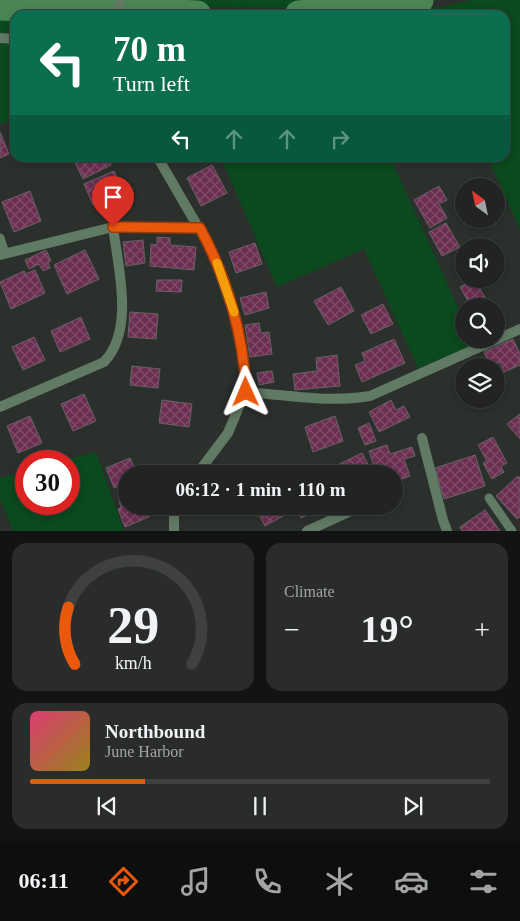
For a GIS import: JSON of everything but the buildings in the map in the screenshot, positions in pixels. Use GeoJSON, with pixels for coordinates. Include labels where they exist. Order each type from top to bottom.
{"type":"FeatureCollection","features":[{"type":"Feature","properties":{"kind":"street"},"geometry":{"type":"LineString","coordinates":[[160,162],[212,250],[234,311],[245,366],[246,392],[228,432],[204,465]]}},
{"type":"Feature","properties":{"kind":"street"},"geometry":{"type":"LineString","coordinates":[[3,254],[113,227],[200,228]]}},
{"type":"Feature","properties":{"kind":"street"},"geometry":{"type":"LineString","coordinates":[[0,407],[104,362],[112,354],[118,337],[123,300],[113,227]]}},
{"type":"Feature","properties":{"kind":"street"},"geometry":{"type":"LineString","coordinates":[[246,392],[346,400],[370,396],[520,329]]}},
{"type":"Feature","properties":{"kind":"street"},"geometry":{"type":"LineString","coordinates":[[422,438],[447,531]]}},
{"type":"Feature","properties":{"kind":"street"},"geometry":{"type":"LineString","coordinates":[[174,515],[174,531]]}},
{"type":"Feature","properties":{"kind":"street"},"geometry":{"type":"LineString","coordinates":[[307,531],[342,515]]}},
{"type":"Feature","properties":{"kind":"lane"},"geometry":{"type":"LineString","coordinates":[[0,238],[3,254]]}},
{"type":"Feature","properties":{"kind":"lane"},"geometry":{"type":"LineString","coordinates":[[489,498],[512,531]]}},
{"type":"Feature","properties":{"kind":"green space"},"geometry":{"type":"Polygon","coordinates":[[[126,0],[384,0],[297,8],[126,7],[126,0]]]}},
{"type":"Feature","properties":{"kind":"green space"},"geometry":{"type":"Polygon","coordinates":[[[472,0],[520,0],[520,230],[505,196],[505,178],[497,178],[490,162],[510,162],[510,10],[411,10],[441,7],[472,0]]]}},
{"type":"Feature","properties":{"kind":"green space"},"geometry":{"type":"Polygon","coordinates":[[[0,14],[10,15],[10,34],[0,33],[0,14]]]}},
{"type":"Feature","properties":{"kind":"green space"},"geometry":{"type":"Polygon","coordinates":[[[0,43],[10,44],[10,121],[0,124],[0,43]]]}},
{"type":"Feature","properties":{"kind":"green space"},"geometry":{"type":"Polygon","coordinates":[[[223,162],[392,162],[455,301],[455,348],[467,348],[418,368],[364,249],[277,287],[223,162]]]}},
{"type":"Feature","properties":{"kind":"green space"},"geometry":{"type":"Polygon","coordinates":[[[96,452],[124,531],[13,531],[0,499],[0,478],[15,474],[15,515],[80,515],[80,456],[96,452]]]}},
{"type":"Feature","properties":{"kind":"waterway"},"geometry":{"type":"LineString","coordinates":[[346,10],[419,0]]}},
{"type":"Feature","properties":{"kind":"waterway"},"geometry":{"type":"LineString","coordinates":[[0,6],[88,10]]}},
{"type":"Feature","properties":{"kind":"slow traffic"},"geometry":{"type":"LineString","coordinates":[[217,263],[234,312]]}},
{"type":"Feature","properties":{"kind":"route"},"geometry":{"type":"LineString","coordinates":[[113,227],[200,228],[212,250],[234,311],[245,366],[246,392]]}}]}
